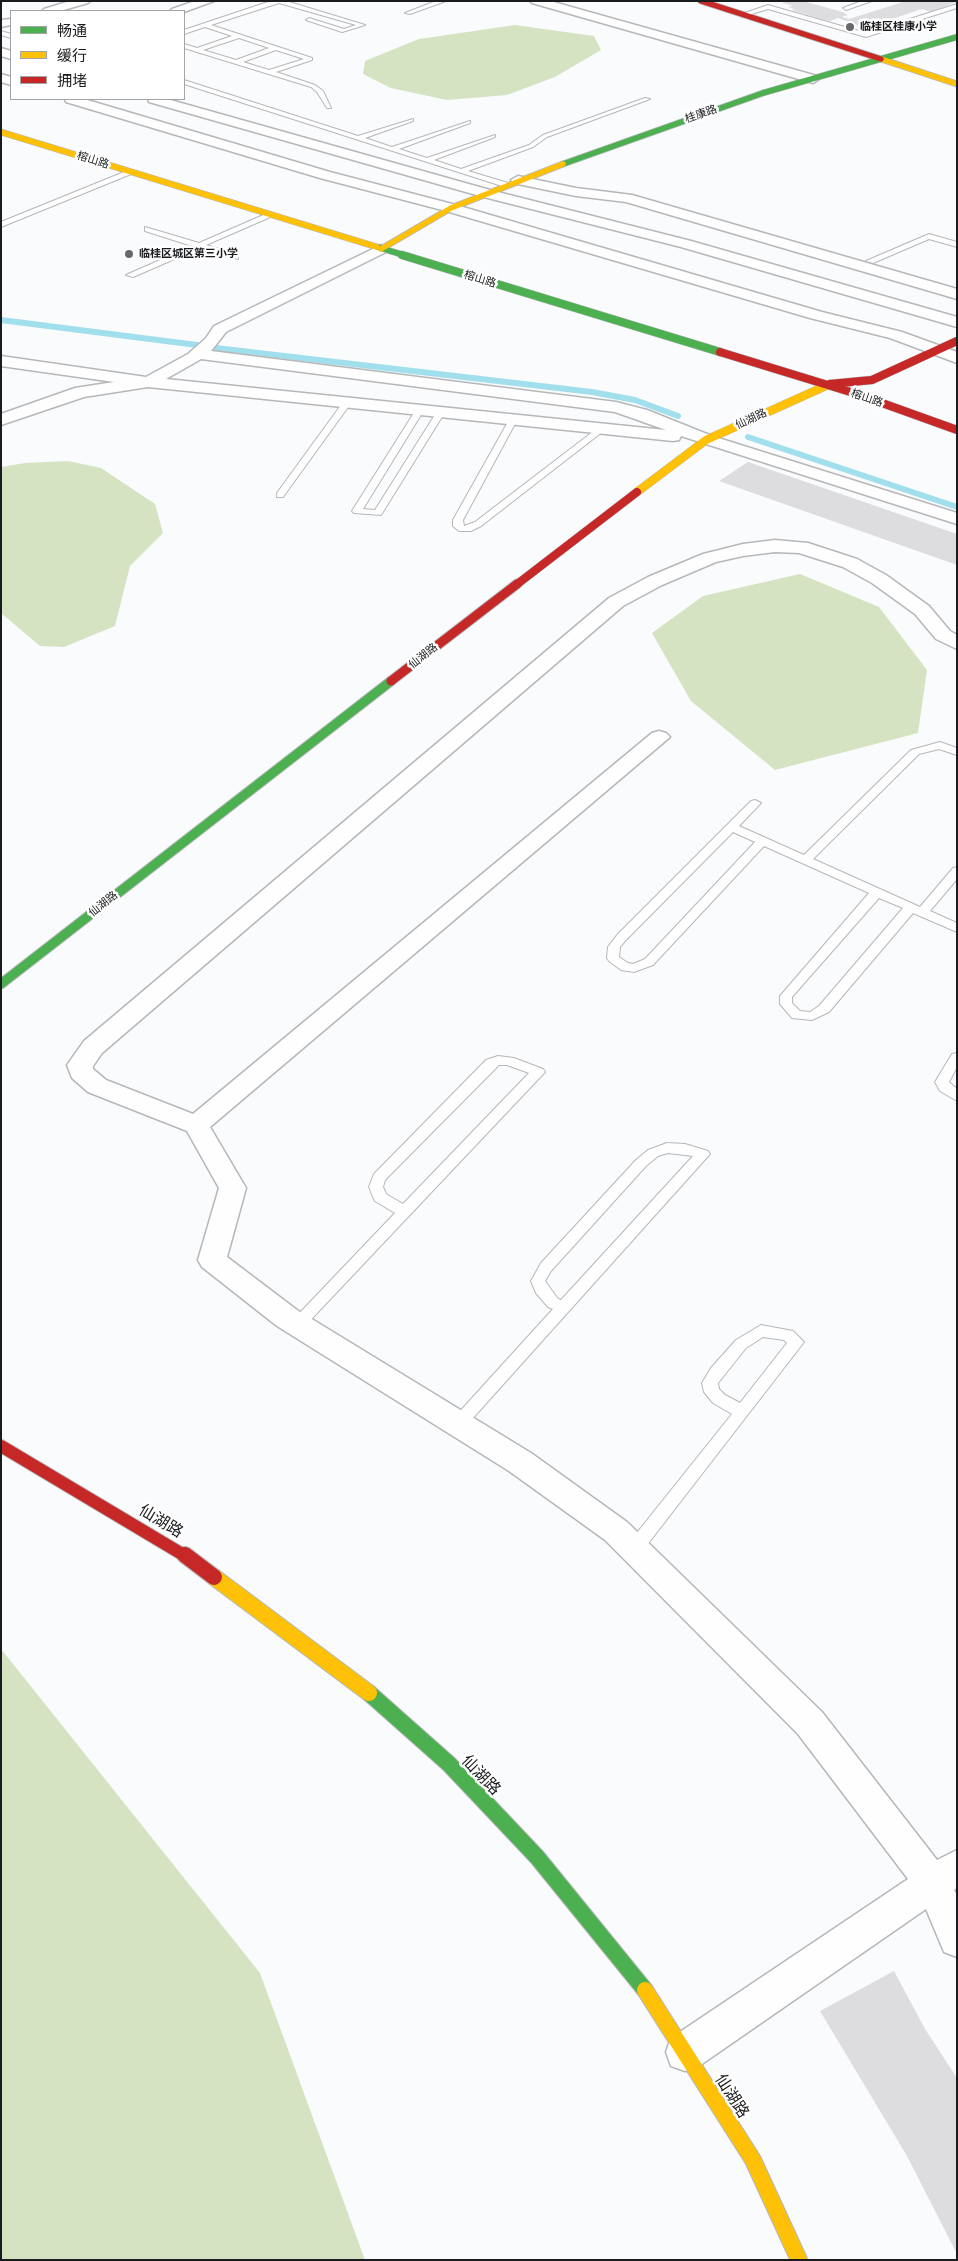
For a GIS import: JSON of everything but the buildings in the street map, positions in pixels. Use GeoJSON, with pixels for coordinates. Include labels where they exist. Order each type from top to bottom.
{"type":"FeatureCollection","features":[{"type":"Feature","properties":{"kind":"street"},"geometry":{"type":"LineString","coordinates":[[52,10],[84,1]]}},
{"type":"Feature","properties":{"kind":"street"},"geometry":{"type":"LineString","coordinates":[[179,10],[208,1]]}},
{"type":"Feature","properties":{"kind":"street"},"geometry":{"type":"LineString","coordinates":[[536,1],[813,79]]}},
{"type":"Feature","properties":{"kind":"street"},"geometry":{"type":"LineString","coordinates":[[706,2],[957,84]]}},
{"type":"Feature","properties":{"kind":"street","name":"桂康路"},"geometry":{"type":"LineString","coordinates":[[399,238],[451,208],[485,193],[687,118],[957,37]]}},
{"type":"Feature","properties":{"kind":"street"},"geometry":{"type":"LineString","coordinates":[[74,100],[325,175],[451,208],[816,315],[896,335],[957,358]]}},
{"type":"Feature","properties":{"kind":"street"},"geometry":{"type":"LineString","coordinates":[[158,100],[485,193],[686,244],[957,322]]}},
{"type":"Feature","properties":{"kind":"street","name":"榕山路"},"geometry":{"type":"LineString","coordinates":[[3,133],[271,215],[381,241],[723,354],[825,385],[957,430]]}},
{"type":"Feature","properties":{"kind":"street"},"geometry":{"type":"LineString","coordinates":[[512,183],[627,198],[957,294]]}},
{"type":"Feature","properties":{"kind":"street","name":"榕山路"},"geometry":{"type":"LineString","coordinates":[[381,241],[399,238],[418,244]]}},
{"type":"Feature","properties":{"kind":"street"},"geometry":{"type":"LineString","coordinates":[[1,420],[81,392],[148,382],[198,354],[220,329],[381,241]]}},
{"type":"Feature","properties":{"kind":"street"},"geometry":{"type":"LineString","coordinates":[[872,380],[892,379],[935,351],[957,341]]}},
{"type":"Feature","properties":{"kind":"street"},"geometry":{"type":"LineString","coordinates":[[198,354],[598,404],[641,414],[706,440],[957,519]]}},
{"type":"Feature","properties":{"kind":"street"},"geometry":{"type":"LineString","coordinates":[[723,354],[757,370],[765,379]]}},
{"type":"Feature","properties":{"kind":"street"},"geometry":{"type":"LineString","coordinates":[[1,361],[148,382],[706,440]]}},
{"type":"Feature","properties":{"kind":"street","name":"榕山路"},"geometry":{"type":"LineString","coordinates":[[845,371],[866,372],[892,379],[872,380],[845,371]]}},
{"type":"Feature","properties":{"kind":"street","name":"仙湖路"},"geometry":{"type":"LineString","coordinates":[[1,984],[318,736],[706,440],[825,385],[872,380]]}},
{"type":"Feature","properties":{"kind":"street"},"geometry":{"type":"LineString","coordinates":[[739,425],[760,402]]}},
{"type":"Feature","properties":{"kind":"street"},"geometry":{"type":"LineString","coordinates":[[842,403],[870,402],[895,408]]}},
{"type":"Feature","properties":{"kind":"street"},"geometry":{"type":"LineString","coordinates":[[739,425],[808,407]]}},
{"type":"Feature","properties":{"kind":"street"},"geometry":{"type":"LineString","coordinates":[[957,643],[943,635],[922,610],[879,579],[850,563],[801,547],[775,546],[743,550],[710,558],[654,581],[616,602],[93,1047],[80,1065],[81,1072],[97,1086],[196,1125],[233,1188],[212,1260],[297,1325],[520,1462],[616,1531],[810,1723],[945,1876],[957,1939]]}},
{"type":"Feature","properties":{"kind":"street"},"geometry":{"type":"LineString","coordinates":[[196,1125],[658,737]]}},
{"type":"Feature","properties":{"kind":"street","name":"仙湖路"},"geometry":{"type":"LineString","coordinates":[[1,1446],[178,1550],[369,1693],[448,1764],[537,1857],[645,1990],[753,2160],[799,2260]]}},
{"type":"Feature","properties":{"kind":"street"},"geometry":{"type":"LineString","coordinates":[[684,2052],[945,1876]]}},
{"type":"Feature","properties":{"kind":"lane"},"geometry":{"type":"LineString","coordinates":[[185,32],[279,1],[362,26],[344,31],[309,20]]}},
{"type":"Feature","properties":{"kind":"lane"},"geometry":{"type":"LineString","coordinates":[[408,13],[443,1]]}},
{"type":"Feature","properties":{"kind":"lane"},"geometry":{"type":"LineString","coordinates":[[846,8],[869,1]]}},
{"type":"Feature","properties":{"kind":"lane"},"geometry":{"type":"LineString","coordinates":[[758,2],[768,7],[866,35],[957,6]]}},
{"type":"Feature","properties":{"kind":"lane"},"geometry":{"type":"LineString","coordinates":[[742,15],[768,7]]}},
{"type":"Feature","properties":{"kind":"lane"},"geometry":{"type":"LineString","coordinates":[[205,25],[241,35],[310,59],[270,72]]}},
{"type":"Feature","properties":{"kind":"lane"},"geometry":{"type":"LineString","coordinates":[[197,50],[241,35]]}},
{"type":"Feature","properties":{"kind":"lane"},"geometry":{"type":"LineString","coordinates":[[185,46],[317,88],[328,107]]}},
{"type":"Feature","properties":{"kind":"lane"},"geometry":{"type":"LineString","coordinates":[[237,62],[278,47]]}},
{"type":"Feature","properties":{"kind":"lane"},"geometry":{"type":"LineString","coordinates":[[185,82],[461,171],[512,183]]}},
{"type":"Feature","properties":{"kind":"lane"},"geometry":{"type":"LineString","coordinates":[[461,171],[530,146],[544,136],[648,99]]}},
{"type":"Feature","properties":{"kind":"lane"},"geometry":{"type":"LineString","coordinates":[[358,138],[411,120]]}},
{"type":"Feature","properties":{"kind":"lane"},"geometry":{"type":"LineString","coordinates":[[392,149],[468,122]]}},
{"type":"Feature","properties":{"kind":"lane"},"geometry":{"type":"LineString","coordinates":[[427,160],[492,136]]}},
{"type":"Feature","properties":{"kind":"lane"},"geometry":{"type":"LineString","coordinates":[[1,225],[132,172]]}},
{"type":"Feature","properties":{"kind":"lane"},"geometry":{"type":"LineString","coordinates":[[130,275],[271,215]]}},
{"type":"Feature","properties":{"kind":"lane"},"geometry":{"type":"LineString","coordinates":[[148,229],[235,257]]}},
{"type":"Feature","properties":{"kind":"lane"},"geometry":{"type":"LineString","coordinates":[[870,261],[929,236],[957,245]]}},
{"type":"Feature","properties":{"kind":"lane"},"geometry":{"type":"LineString","coordinates":[[280,495],[347,402]]}},
{"type":"Feature","properties":{"kind":"lane"},"geometry":{"type":"LineString","coordinates":[[420,410],[357,511],[378,513],[441,412]]}},
{"type":"Feature","properties":{"kind":"lane"},"geometry":{"type":"LineString","coordinates":[[513,420],[458,520],[458,526],[462,529],[478,524],[602,429]]}},
{"type":"Feature","properties":{"kind":"lane"},"geometry":{"type":"LineString","coordinates":[[805,862],[915,752],[940,745],[957,752]]}},
{"type":"Feature","properties":{"kind":"lane"},"geometry":{"type":"LineString","coordinates":[[755,803],[621,938],[613,952],[613,958],[617,963],[625,967],[634,968],[649,962],[762,841]]}},
{"type":"Feature","properties":{"kind":"lane"},"geometry":{"type":"LineString","coordinates":[[731,827],[805,862],[957,928]]}},
{"type":"Feature","properties":{"kind":"lane"},"geometry":{"type":"LineString","coordinates":[[876,893],[786,996],[786,1004],[797,1015],[812,1016],[824,1009],[916,910],[957,871]]}},
{"type":"Feature","properties":{"kind":"lane"},"geometry":{"type":"LineString","coordinates":[[957,1057],[945,1074],[942,1082],[945,1088],[957,1096]]}},
{"type":"Feature","properties":{"kind":"lane"},"geometry":{"type":"LineString","coordinates":[[297,1325],[405,1212],[538,1072],[509,1060],[498,1060],[491,1063],[380,1178],[376,1187],[380,1197],[405,1212]]}},
{"type":"Feature","properties":{"kind":"lane"},"geometry":{"type":"LineString","coordinates":[[458,1424],[703,1154],[686,1149],[667,1148],[653,1153],[641,1163],[546,1267],[538,1281],[541,1289],[553,1302],[564,1307]]}},
{"type":"Feature","properties":{"kind":"lane"},"geometry":{"type":"LineString","coordinates":[[634,1549],[742,1412],[796,1342],[788,1335],[761,1331],[741,1344],[716,1372],[710,1383],[712,1392],[742,1412]]}},
{"type":"Feature","properties":{"kind":"green space"},"geometry":{"type":"Polygon","coordinates":[[[515,25],[594,36],[601,50],[555,77],[507,95],[447,100],[391,88],[363,74],[365,61],[419,39],[515,25]]]}},
{"type":"Feature","properties":{"kind":"green space"},"geometry":{"type":"Polygon","coordinates":[[[68,461],[101,468],[155,504],[163,533],[130,566],[115,626],[64,647],[40,646],[1,613],[1,467],[25,463],[68,461]]]}},
{"type":"Feature","properties":{"kind":"green space"},"geometry":{"type":"Polygon","coordinates":[[[800,574],[879,607],[927,670],[918,733],[775,770],[691,701],[652,633],[703,596],[800,574]]]}},
{"type":"Feature","properties":{"kind":"green space"},"geometry":{"type":"Polygon","coordinates":[[[1,1649],[260,1973],[365,2260],[1,2260],[1,1649]]]}},
{"type":"Feature","properties":{"kind":"waterway"},"geometry":{"type":"LineString","coordinates":[[1,320],[197,345]]}},
{"type":"Feature","properties":{"kind":"waterway"},"geometry":{"type":"LineString","coordinates":[[216,348],[592,392],[635,400],[678,416]]}},
{"type":"Feature","properties":{"kind":"waterway"},"geometry":{"type":"LineString","coordinates":[[748,437],[957,507]]}},
{"type":"Feature","properties":{"kind":"traffic: fast"},"geometry":{"type":"LineString","coordinates":[[563,164],[763,93],[957,37]]}},
{"type":"Feature","properties":{"kind":"traffic: fast"},"geometry":{"type":"LineString","coordinates":[[377,247],[720,352]]}},
{"type":"Feature","properties":{"kind":"traffic: fast"},"geometry":{"type":"LineString","coordinates":[[1,984],[391,681]]}},
{"type":"Feature","properties":{"kind":"traffic: fast"},"geometry":{"type":"LineString","coordinates":[[369,1693],[449,1764],[537,1857],[645,1990]]}},
{"type":"Feature","properties":{"kind":"traffic: slow"},"geometry":{"type":"LineString","coordinates":[[881,59],[957,84]]}},
{"type":"Feature","properties":{"kind":"traffic: slow"},"geometry":{"type":"LineString","coordinates":[[1,132],[377,247]]}},
{"type":"Feature","properties":{"kind":"traffic: slow"},"geometry":{"type":"LineString","coordinates":[[381,249],[451,208],[563,164]]}},
{"type":"Feature","properties":{"kind":"traffic: slow"},"geometry":{"type":"LineString","coordinates":[[637,492],[706,440],[830,384]]}},
{"type":"Feature","properties":{"kind":"traffic: slow"},"geometry":{"type":"LineString","coordinates":[[214,1577],[369,1693]]}},
{"type":"Feature","properties":{"kind":"traffic: slow"},"geometry":{"type":"LineString","coordinates":[[645,1990],[753,2160],[799,2260]]}},
{"type":"Feature","properties":{"kind":"traffic: jam"},"geometry":{"type":"LineString","coordinates":[[701,1],[881,59]]}},
{"type":"Feature","properties":{"kind":"traffic: jam"},"geometry":{"type":"LineString","coordinates":[[830,384],[872,380],[957,341]]}},
{"type":"Feature","properties":{"kind":"traffic: jam"},"geometry":{"type":"LineString","coordinates":[[720,352],[857,394],[957,430]]}},
{"type":"Feature","properties":{"kind":"traffic: jam"},"geometry":{"type":"LineString","coordinates":[[391,681],[637,492]]}},
{"type":"Feature","properties":{"kind":"traffic: jam"},"geometry":{"type":"LineString","coordinates":[[1,1446],[178,1550],[214,1577]]}},
{"type":"Feature","properties":{"kind":"place","name":"临桂区桂康小学"},"geometry":{"type":"Point","coordinates":[850,27]}},
{"type":"Feature","properties":{"kind":"place","name":"临桂区城区第三小学"},"geometry":{"type":"Point","coordinates":[129,254]}}]}
